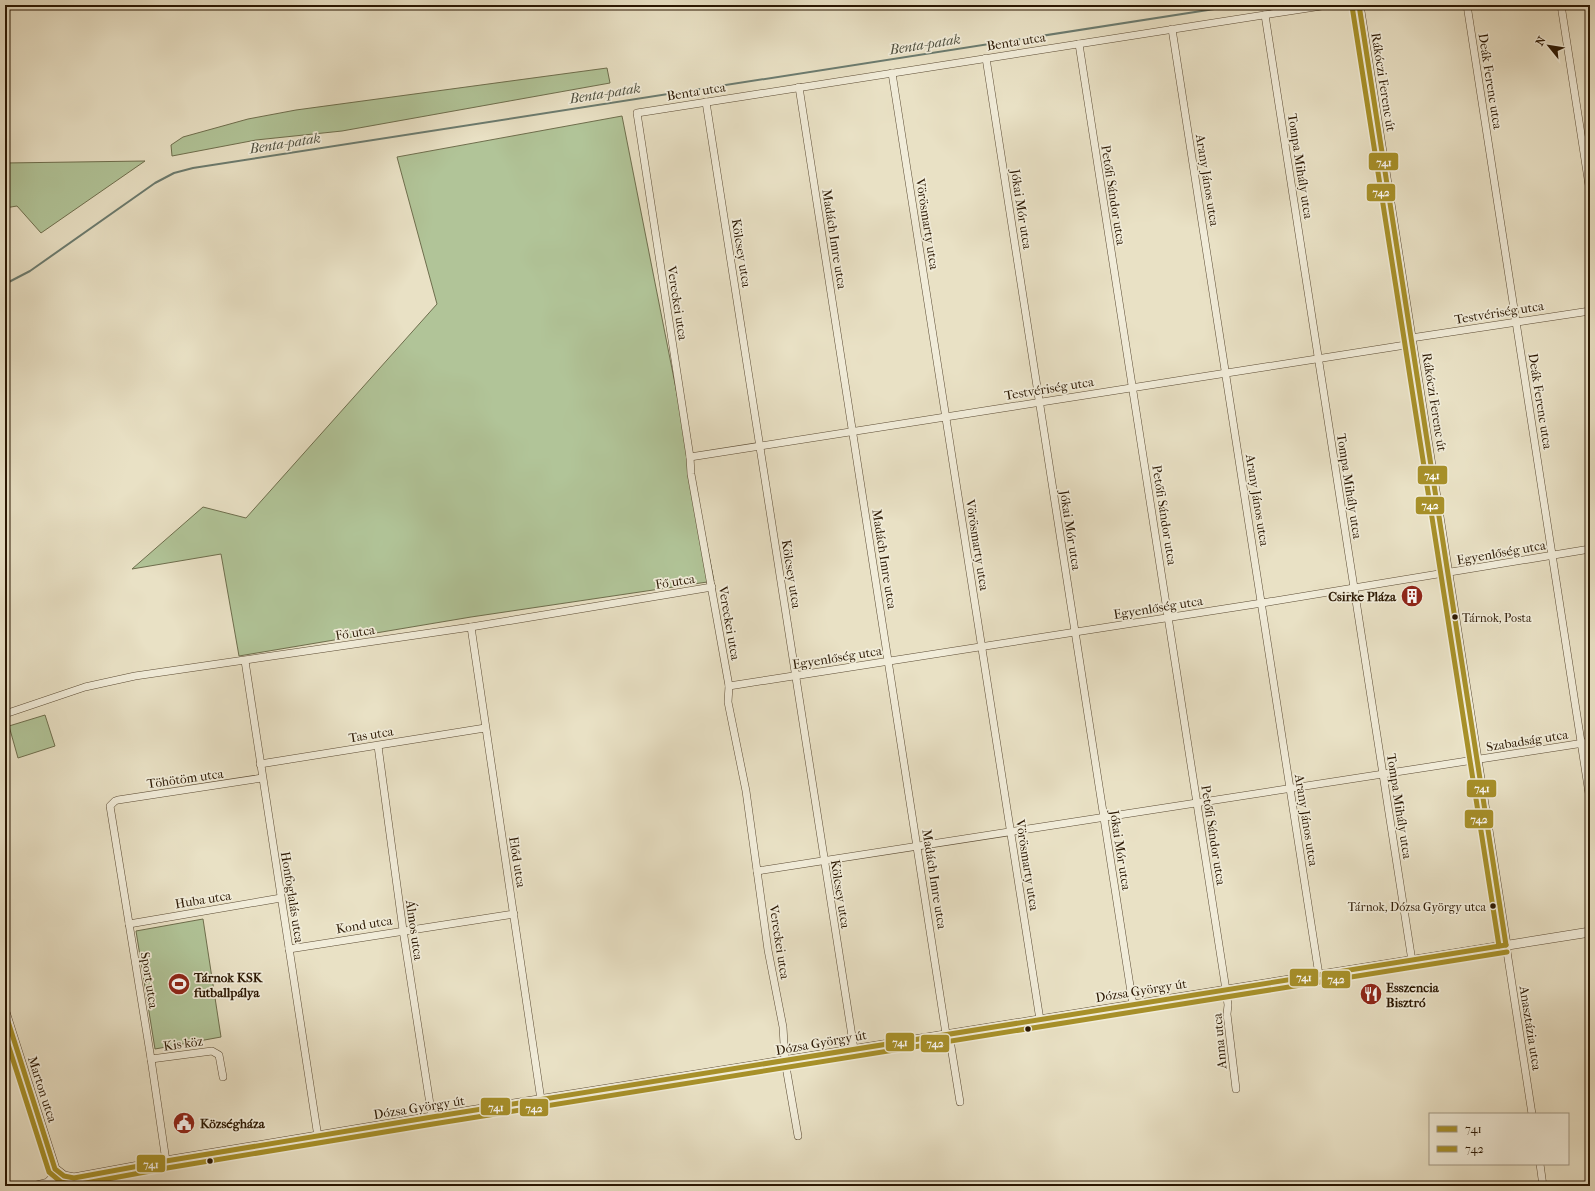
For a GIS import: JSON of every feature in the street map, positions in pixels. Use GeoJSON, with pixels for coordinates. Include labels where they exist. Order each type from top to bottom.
{"type":"FeatureCollection","features":[{"type":"Feature","properties":{"kind":"street","name":"Benta utca"},"geometry":{"type":"LineString","coordinates":[[636,113],[1328,5]]}},
{"type":"Feature","properties":{"kind":"street","name":"Rákóczi Ferenc út"},"geometry":{"type":"LineString","coordinates":[[1359,5],[1506,945]]}},
{"type":"Feature","properties":{"kind":"street","name":"Deák Ferenc utca"},"geometry":{"type":"LineString","coordinates":[[1467,5],[1590,800]]}},
{"type":"Feature","properties":{"kind":"street"},"geometry":{"type":"LineString","coordinates":[[1561,5],[1590,192]]}},
{"type":"Feature","properties":{"kind":"street","name":"Tompa Mihály utca"},"geometry":{"type":"LineString","coordinates":[[1265,15],[1412,961]]}},
{"type":"Feature","properties":{"kind":"street","name":"Arany János utca"},"geometry":{"type":"LineString","coordinates":[[1172,29],[1319,975]]}},
{"type":"Feature","properties":{"kind":"street","name":"Petőfi Sándor utca"},"geometry":{"type":"LineString","coordinates":[[1079,44],[1226,990]]}},
{"type":"Feature","properties":{"kind":"street","name":"Jókai Mór utca"},"geometry":{"type":"LineString","coordinates":[[986,58],[1133,1005]]}},
{"type":"Feature","properties":{"kind":"street","name":"Vörösmarty utca"},"geometry":{"type":"LineString","coordinates":[[892,73],[947,417],[1040,1020]]}},
{"type":"Feature","properties":{"kind":"street","name":"Madách Imre utca"},"geometry":{"type":"LineString","coordinates":[[799,88],[918,847],[960,1102]]}},
{"type":"Feature","properties":{"kind":"street","name":"Kölcsey utca"},"geometry":{"type":"LineString","coordinates":[[706,102],[854,1049]]}},
{"type":"Feature","properties":{"kind":"street","name":"Vereckei utca"},"geometry":{"type":"LineString","coordinates":[[636,113],[690,457],[691,474],[729,686],[728,702],[745,781],[771,966],[783,1027],[785,1061],[798,1136]]}},
{"type":"Feature","properties":{"kind":"street","name":"Testvériség utca"},"geometry":{"type":"LineString","coordinates":[[690,457],[1226,374],[1318,359],[1516,322],[1590,311]]}},
{"type":"Feature","properties":{"kind":"street","name":"Egyenlőség utca"},"geometry":{"type":"LineString","coordinates":[[729,686],[1262,603],[1590,549]]}},
{"type":"Feature","properties":{"kind":"street","name":"Fő utca"},"geometry":{"type":"LineString","coordinates":[[5,714],[55,696],[92,685],[135,676],[471,627],[712,587]]}},
{"type":"Feature","properties":{"kind":"street","name":"Előd utca"},"geometry":{"type":"LineString","coordinates":[[471,627],[541,1100]]}},
{"type":"Feature","properties":{"kind":"street","name":"Honfoglalás utca"},"geometry":{"type":"LineString","coordinates":[[245,661],[318,1137]]}},
{"type":"Feature","properties":{"kind":"street","name":"Tas utca"},"geometry":{"type":"LineString","coordinates":[[260,764],[485,728]]}},
{"type":"Feature","properties":{"kind":"street","name":"Szabadság utca"},"geometry":{"type":"LineString","coordinates":[[757,871],[824,862],[1590,742]]}},
{"type":"Feature","properties":{"kind":"street","name":"Álmos utca"},"geometry":{"type":"LineString","coordinates":[[378,746],[403,930],[432,1117]]}},
{"type":"Feature","properties":{"kind":"street","name":"Töhötöm utca"},"geometry":{"type":"LineString","coordinates":[[112,803],[118,800],[262,778]]}},
{"type":"Feature","properties":{"kind":"street","name":"Sport utca"},"geometry":{"type":"LineString","coordinates":[[112,803],[110,810],[151,1059],[166,1161]]}},
{"type":"Feature","properties":{"kind":"street","name":"Huba utca"},"geometry":{"type":"LineString","coordinates":[[129,924],[281,898]]}},
{"type":"Feature","properties":{"kind":"street","name":"Kond utca"},"geometry":{"type":"LineString","coordinates":[[289,949],[403,930],[514,914]]}},
{"type":"Feature","properties":{"kind":"street","name":"Dózsa György út"},"geometry":{"type":"LineString","coordinates":[[58,1173],[74,1178],[166,1161],[432,1117],[1590,932]]}},
{"type":"Feature","properties":{"kind":"street","name":"Anasztázia utca"},"geometry":{"type":"LineString","coordinates":[[1506,945],[1532,1113]]}},
{"type":"Feature","properties":{"kind":"street","name":"Anna utca"},"geometry":{"type":"LineString","coordinates":[[1226,990],[1228,1005],[1227,1014],[1236,1089]]}},
{"type":"Feature","properties":{"kind":"street","name":"Marton utca"},"geometry":{"type":"LineString","coordinates":[[5,1012],[54,1166],[58,1173]]}},
{"type":"Feature","properties":{"kind":"street","name":"Kis köz"},"geometry":{"type":"LineString","coordinates":[[151,1059],[212,1050],[219,1055],[223,1077]]}},
{"type":"Feature","properties":{"kind":"street"},"geometry":{"type":"LineString","coordinates":[[1540,1165],[1543,1186]]}},
{"type":"Feature","properties":{"kind":"street"},"geometry":{"type":"LineString","coordinates":[[36,1186],[48,1183],[58,1173]]}},
{"type":"Feature","properties":{"kind":"green space"},"geometry":{"type":"Polygon","coordinates":[[[607,68],[610,83],[342,131],[256,140],[172,156],[171,145],[183,137],[248,119],[296,110],[607,68]]]}},
{"type":"Feature","properties":{"kind":"green space"},"geometry":{"type":"Polygon","coordinates":[[[622,116],[714,581],[471,617],[239,656],[221,554],[132,569],[203,507],[246,518],[437,304],[397,157],[622,116]]]}},
{"type":"Feature","properties":{"kind":"green space"},"geometry":{"type":"Polygon","coordinates":[[[145,161],[41,233],[17,206],[5,208],[5,163],[145,161]]]}},
{"type":"Feature","properties":{"kind":"green space"},"geometry":{"type":"Polygon","coordinates":[[[45,715],[55,746],[18,758],[9,726],[45,715]]]}},
{"type":"Feature","properties":{"kind":"green space","name":"Tárnok KSK futballpálya"},"geometry":{"type":"Polygon","coordinates":[[[203,919],[221,1037],[155,1049],[136,931],[203,919]]]}},
{"type":"Feature","properties":{"kind":"waterway","name":"Benta-patak"},"geometry":{"type":"LineString","coordinates":[[5,284],[30,271],[155,183],[174,173],[193,168],[1240,5]]}},
{"type":"Feature","properties":{"kind":"transit line","name":"741"},"geometry":{"type":"LineString","coordinates":[[1359,5],[1506,945]]}},
{"type":"Feature","properties":{"kind":"transit line","name":"742"},"geometry":{"type":"LineString","coordinates":[[1352,6],[1499,946]]}},
{"type":"Feature","properties":{"kind":"transit line","name":"741"},"geometry":{"type":"LineString","coordinates":[[5,1012],[55,1169],[64,1176],[74,1178],[166,1161],[432,1117],[1506,945]]}},
{"type":"Feature","properties":{"kind":"transit line","name":"742"},"geometry":{"type":"LineString","coordinates":[[5,1035],[49,1172],[61,1182],[75,1185],[167,1168],[433,1124],[1507,952]]}},
{"type":"Feature","properties":{"kind":"place","name":"Csirke Pláza"},"geometry":{"type":"Point","coordinates":[1412,596]}},
{"type":"Feature","properties":{"kind":"place","name":"Tárnok, Posta"},"geometry":{"type":"Point","coordinates":[1455,617]}},
{"type":"Feature","properties":{"kind":"place","name":"Tárnok, Dózsa György utca"},"geometry":{"type":"Point","coordinates":[1493,906]}},
{"type":"Feature","properties":{"kind":"place","name":"Tárnok KSK futballpálya"},"geometry":{"type":"Point","coordinates":[179,984]}},
{"type":"Feature","properties":{"kind":"place","name":"Esszencia Bisztró"},"geometry":{"type":"Point","coordinates":[1371,994]}},
{"type":"Feature","properties":{"kind":"place","name":"Községháza"},"geometry":{"type":"Point","coordinates":[184,1123]}}]}
